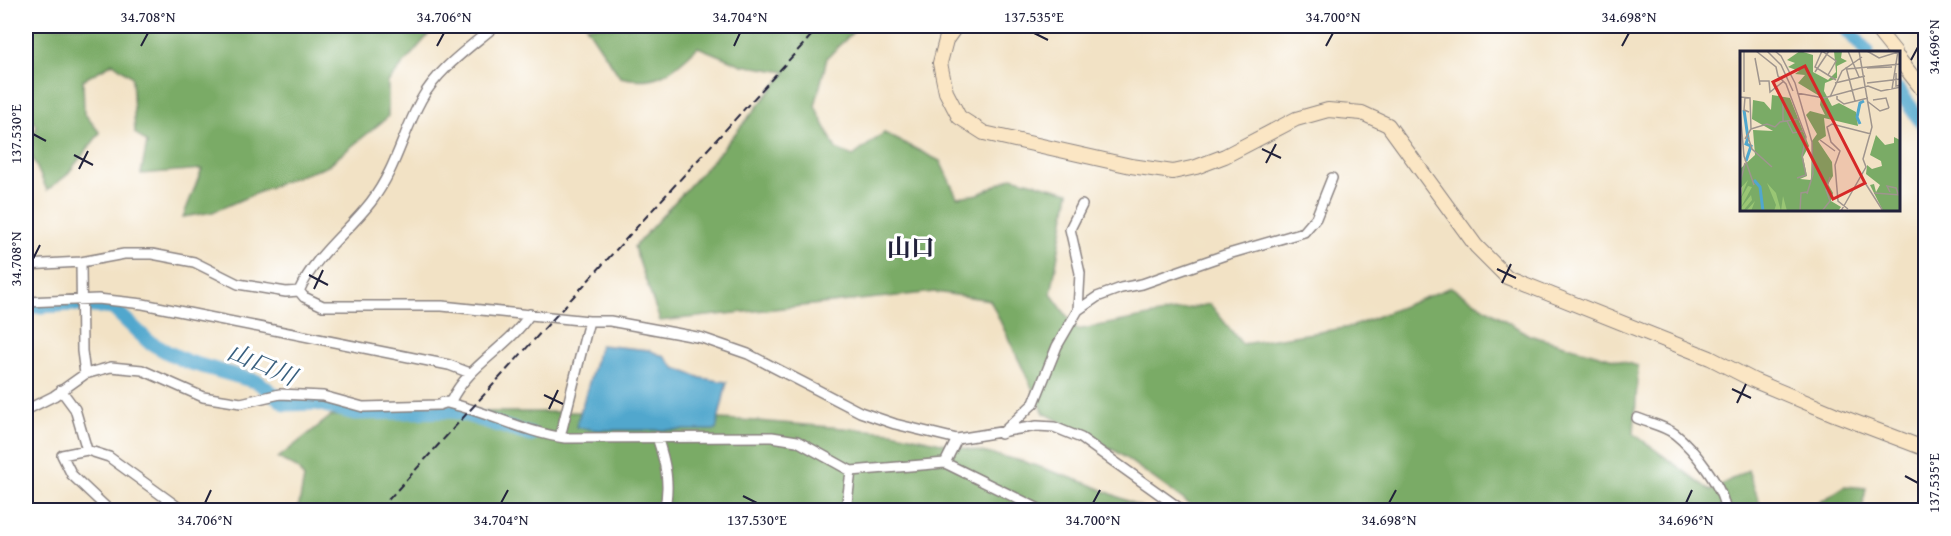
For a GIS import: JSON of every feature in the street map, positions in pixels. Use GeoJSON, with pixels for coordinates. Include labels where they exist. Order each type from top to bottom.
{"type":"FeatureCollection","features":[{"type":"Feature","properties":{"kind":"street"},"geometry":{"type":"LineString","coordinates":[[299,291],[307,272],[370,203],[389,175],[421,100],[445,68],[495,26]]}},
{"type":"Feature","properties":{"kind":"street"},"geometry":{"type":"LineString","coordinates":[[956,26],[946,39],[940,63],[946,92],[960,117],[984,133],[1131,166],[1173,172],[1196,167],[1225,156],[1296,119],[1328,110],[1362,113],[1388,125],[1476,246],[1508,277],[1710,358],[1755,381],[1824,410],[1926,449]]}},
{"type":"Feature","properties":{"kind":"street"},"geometry":{"type":"LineString","coordinates":[[1874,26],[1893,51]]}},
{"type":"Feature","properties":{"kind":"street"},"geometry":{"type":"LineString","coordinates":[[1900,59],[1926,94]]}},
{"type":"Feature","properties":{"kind":"street"},"geometry":{"type":"LineString","coordinates":[[1001,434],[1034,403],[1057,346],[1078,310],[1097,297],[1121,288],[1142,284],[1225,255],[1304,232],[1316,218],[1332,178]]}},
{"type":"Feature","properties":{"kind":"street"},"geometry":{"type":"LineString","coordinates":[[1078,310],[1080,273],[1070,229],[1083,205]]}},
{"type":"Feature","properties":{"kind":"street"},"geometry":{"type":"LineString","coordinates":[[26,265],[81,262],[124,254],[152,254],[194,262],[238,284],[286,292],[299,291]]}},
{"type":"Feature","properties":{"kind":"street"},"geometry":{"type":"LineString","coordinates":[[81,262],[82,358],[85,374]]}},
{"type":"Feature","properties":{"kind":"street"},"geometry":{"type":"LineString","coordinates":[[299,291],[304,297],[323,306],[442,306],[589,321],[610,321],[702,338],[748,354],[860,412],[895,424],[957,439],[1001,434],[1037,426],[1054,427],[1082,438],[1182,510]]}},
{"type":"Feature","properties":{"kind":"street"},"geometry":{"type":"LineString","coordinates":[[26,302],[82,299],[143,304],[449,365],[470,373]]}},
{"type":"Feature","properties":{"kind":"street"},"geometry":{"type":"LineString","coordinates":[[26,410],[85,374],[111,367],[142,370],[203,397],[240,403],[275,396],[323,396],[363,407],[439,405],[451,401],[459,384],[514,335],[530,314]]}},
{"type":"Feature","properties":{"kind":"street"},"geometry":{"type":"LineString","coordinates":[[560,437],[589,321]]}},
{"type":"Feature","properties":{"kind":"street"},"geometry":{"type":"LineString","coordinates":[[61,390],[75,409],[87,450]]}},
{"type":"Feature","properties":{"kind":"street"},"geometry":{"type":"LineString","coordinates":[[443,402],[490,415],[540,434],[560,437],[599,439],[753,436],[789,440],[797,441],[851,471],[945,463],[1041,510]]}},
{"type":"Feature","properties":{"kind":"street"},"geometry":{"type":"LineString","coordinates":[[1637,418],[1674,433],[1687,445],[1714,479],[1725,502],[1725,510]]}},
{"type":"Feature","properties":{"kind":"street"},"geometry":{"type":"LineString","coordinates":[[657,437],[667,467],[667,500],[664,510]]}},
{"type":"Feature","properties":{"kind":"street"},"geometry":{"type":"LineString","coordinates":[[945,463],[957,439]]}},
{"type":"Feature","properties":{"kind":"street"},"geometry":{"type":"LineString","coordinates":[[109,510],[72,475],[62,455],[87,450],[109,457],[182,510]]}},
{"type":"Feature","properties":{"kind":"street"},"geometry":{"type":"LineString","coordinates":[[846,510],[851,471]]}},
{"type":"Feature","properties":{"kind":"green space"},"geometry":{"type":"Polygon","coordinates":[[[26,26],[436,26],[388,82],[388,117],[326,167],[287,180],[213,212],[183,217],[202,169],[141,174],[147,143],[135,133],[132,77],[113,63],[83,80],[84,113],[100,133],[66,176],[47,190],[28,148],[37,126],[31,118],[26,122],[26,26]]]}},
{"type":"Feature","properties":{"kind":"green space"},"geometry":{"type":"Polygon","coordinates":[[[586,26],[859,26],[827,58],[815,106],[836,149],[853,156],[884,133],[940,161],[957,197],[979,194],[1012,177],[1069,192],[1051,294],[1077,330],[1210,304],[1242,344],[1351,327],[1451,287],[1529,335],[1638,366],[1634,434],[1711,491],[1748,470],[1762,510],[1198,510],[1117,452],[1044,413],[990,300],[935,292],[660,321],[634,247],[719,153],[786,72],[742,65],[698,47],[680,64],[663,75],[644,80],[620,77],[586,26]]]}},
{"type":"Feature","properties":{"kind":"green space"},"geometry":{"type":"Polygon","coordinates":[[[585,412],[757,421],[892,432],[1022,461],[1089,484],[1148,510],[294,510],[299,505],[304,478],[297,468],[278,458],[331,416],[585,412]]]}},
{"type":"Feature","properties":{"kind":"green space"},"geometry":{"type":"Polygon","coordinates":[[[1845,486],[1866,488],[1862,510],[1808,510],[1845,486]]]}},
{"type":"Feature","properties":{"kind":"water"},"geometry":{"type":"Polygon","coordinates":[[[600,345],[649,350],[665,357],[675,368],[701,378],[727,382],[716,430],[597,430],[576,427],[600,345]]]}},
{"type":"Feature","properties":{"kind":"waterway"},"geometry":{"type":"LineString","coordinates":[[1844,26],[1866,51]]}},
{"type":"Feature","properties":{"kind":"waterway"},"geometry":{"type":"LineString","coordinates":[[1900,93],[1926,128]]}},
{"type":"Feature","properties":{"kind":"waterway","name":"山口川"},"geometry":{"type":"LineString","coordinates":[[26,307],[73,304],[113,308],[149,342],[188,362],[258,382],[286,404],[317,403],[355,413],[454,411],[531,435]]}},
{"type":"Feature","properties":{"kind":"railway"},"geometry":{"type":"LineString","coordinates":[[379,510],[820,26]]}},
{"type":"Feature","properties":{"kind":"district","name":"山口"},"geometry":{"type":"Point","coordinates":[911,247]}}]}
